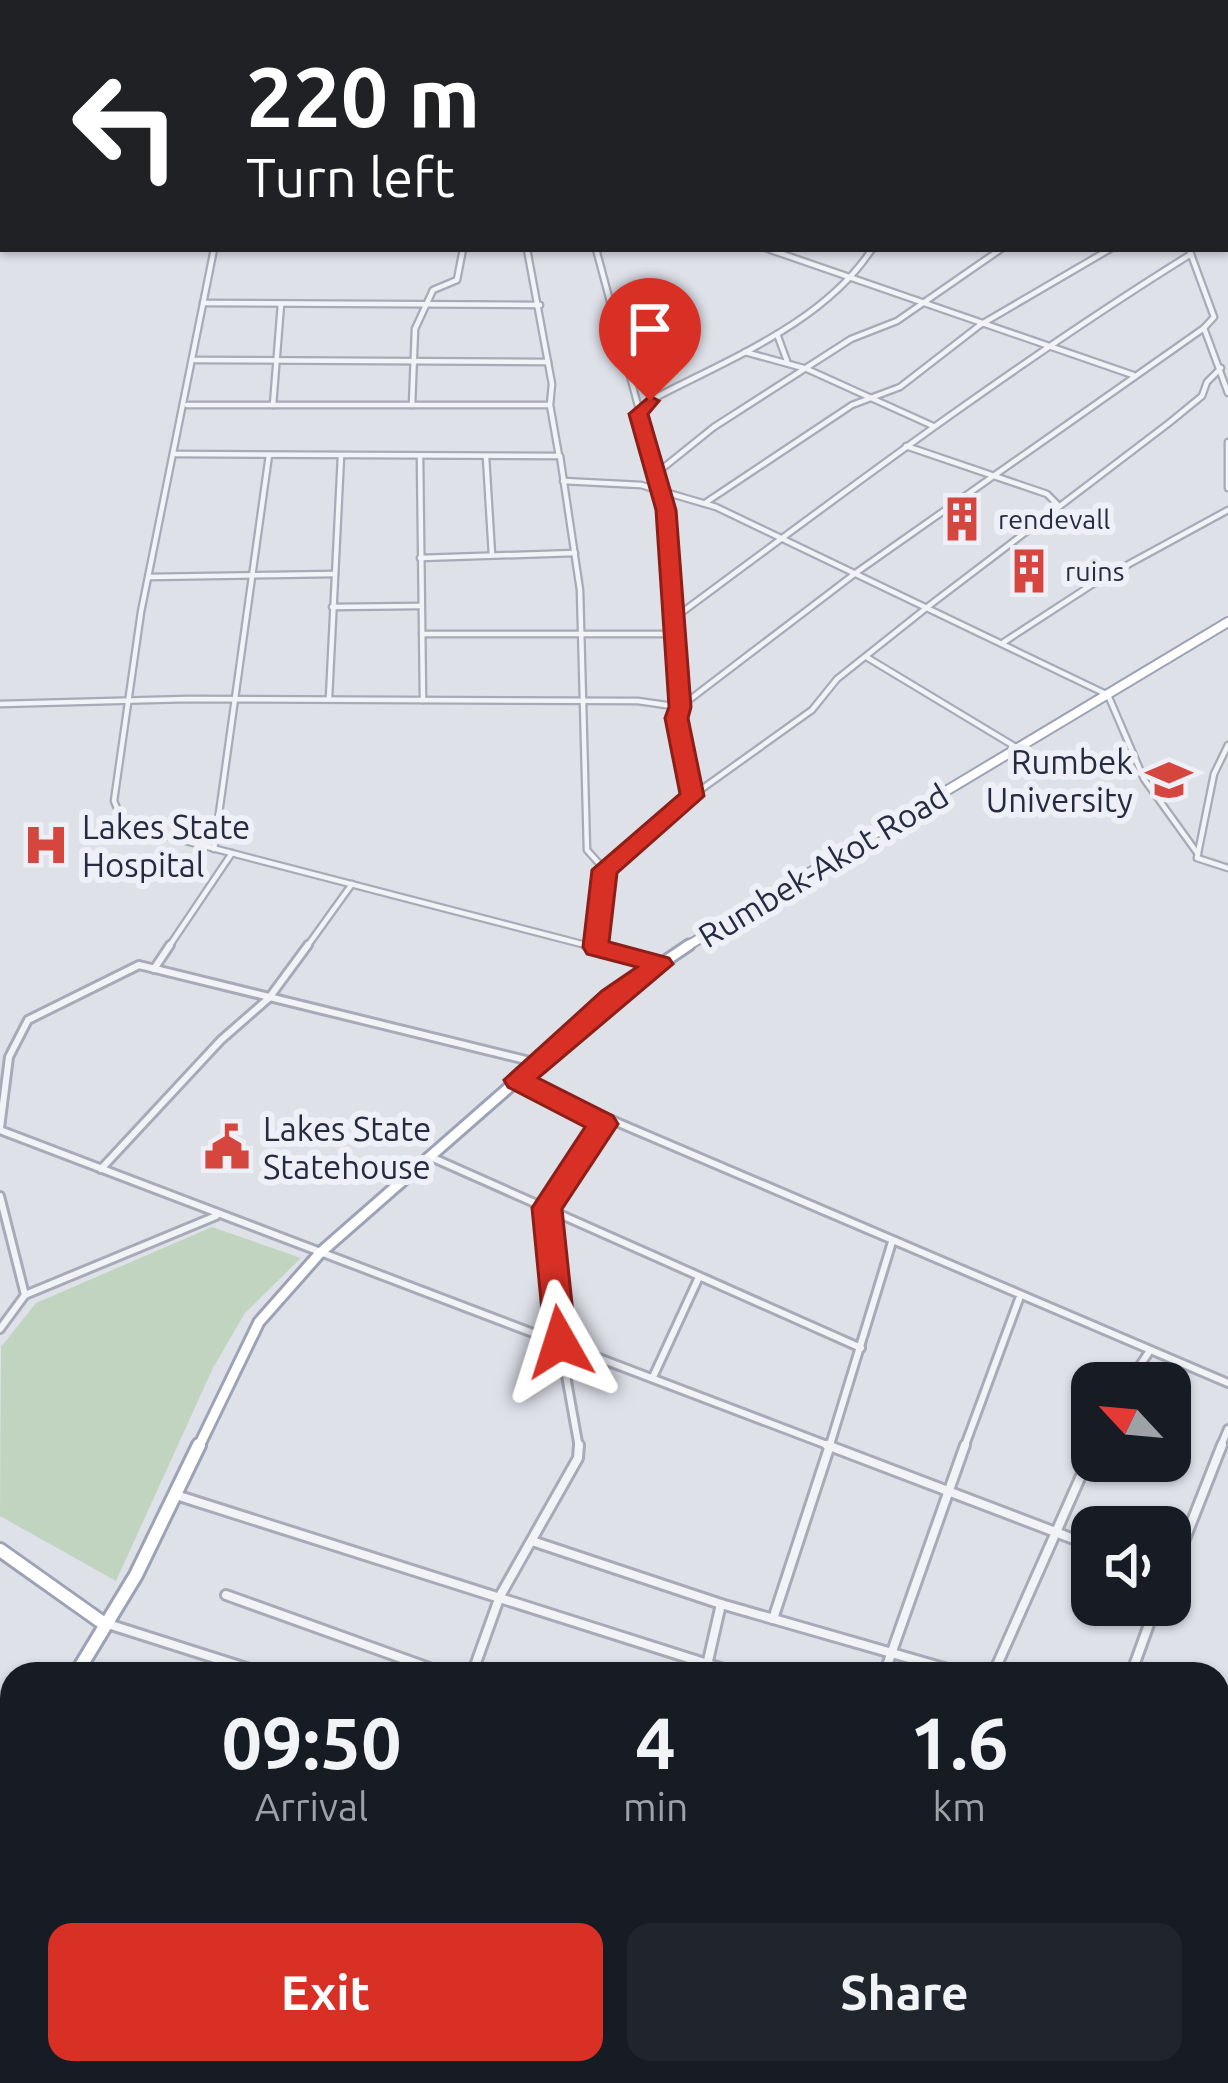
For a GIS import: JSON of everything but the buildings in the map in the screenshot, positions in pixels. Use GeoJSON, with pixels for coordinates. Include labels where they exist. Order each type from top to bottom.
{"type":"FeatureCollection","features":[{"type":"Feature","properties":{"kind":"main road","name":"Rumbek-Akot Road"},"geometry":{"type":"LineString","coordinates":[[82,1662],[136,1575],[259,1322],[320,1253],[612,998],[660,964],[1228,622]]}},
{"type":"Feature","properties":{"kind":"main road"},"geometry":{"type":"LineString","coordinates":[[2,1555],[103,1623]]}},
{"type":"Feature","properties":{"kind":"street"},"geometry":{"type":"LineString","coordinates":[[213,252],[129,697],[114,801],[124,826],[660,964]]}},
{"type":"Feature","properties":{"kind":"street"},"geometry":{"type":"LineString","coordinates":[[412,405],[415,329],[433,290],[457,280],[462,252]]}},
{"type":"Feature","properties":{"kind":"street"},"geometry":{"type":"LineString","coordinates":[[528,252],[540,305],[550,404],[575,554],[582,633],[587,850],[604,870]]}},
{"type":"Feature","properties":{"kind":"street"},"geometry":{"type":"LineString","coordinates":[[597,252],[638,414],[658,472]]}},
{"type":"Feature","properties":{"kind":"street"},"geometry":{"type":"LineString","coordinates":[[776,252],[1132,375]]}},
{"type":"Feature","properties":{"kind":"street"},"geometry":{"type":"LineString","coordinates":[[638,414],[650,401],[777,334],[849,278],[870,252]]}},
{"type":"Feature","properties":{"kind":"street"},"geometry":{"type":"LineString","coordinates":[[692,796],[676,718],[680,707],[666,510],[654,479],[713,427],[850,339],[897,321],[996,252]]}},
{"type":"Feature","properties":{"kind":"street"},"geometry":{"type":"LineString","coordinates":[[705,503],[867,400],[900,387],[980,325],[1106,252]]}},
{"type":"Feature","properties":{"kind":"street"},"geometry":{"type":"LineString","coordinates":[[673,619],[933,426],[1190,252],[1214,316],[1204,328],[856,572],[680,707]]}},
{"type":"Feature","properties":{"kind":"street"},"geometry":{"type":"LineString","coordinates":[[203,303],[540,305]]}},
{"type":"Feature","properties":{"kind":"street"},"geometry":{"type":"LineString","coordinates":[[272,405],[281,304]]}},
{"type":"Feature","properties":{"kind":"street"},"geometry":{"type":"LineString","coordinates":[[1204,328],[1228,393]]}},
{"type":"Feature","properties":{"kind":"street"},"geometry":{"type":"LineString","coordinates":[[777,334],[788,365]]}},
{"type":"Feature","properties":{"kind":"street"},"geometry":{"type":"LineString","coordinates":[[742,351],[807,369],[933,426]]}},
{"type":"Feature","properties":{"kind":"street"},"geometry":{"type":"LineString","coordinates":[[1216,357],[1228,358]]}},
{"type":"Feature","properties":{"kind":"street"},"geometry":{"type":"LineString","coordinates":[[194,360],[548,362]]}},
{"type":"Feature","properties":{"kind":"street"},"geometry":{"type":"LineString","coordinates":[[596,947],[604,870],[692,796],[812,710],[837,679],[930,605],[1202,396],[1207,382],[1221,368]]}},
{"type":"Feature","properties":{"kind":"street"},"geometry":{"type":"LineString","coordinates":[[187,405],[550,404]]}},
{"type":"Feature","properties":{"kind":"street"},"geometry":{"type":"LineString","coordinates":[[1228,442],[1228,488]]}},
{"type":"Feature","properties":{"kind":"street"},"geometry":{"type":"LineString","coordinates":[[906,446],[1047,494],[1058,505]]}},
{"type":"Feature","properties":{"kind":"street"},"geometry":{"type":"LineString","coordinates":[[176,454],[560,455]]}},
{"type":"Feature","properties":{"kind":"street"},"geometry":{"type":"LineString","coordinates":[[214,849],[269,454]]}},
{"type":"Feature","properties":{"kind":"street"},"geometry":{"type":"LineString","coordinates":[[328,698],[340,455]]}},
{"type":"Feature","properties":{"kind":"street"},"geometry":{"type":"LineString","coordinates":[[421,456],[423,700]]}},
{"type":"Feature","properties":{"kind":"street"},"geometry":{"type":"LineString","coordinates":[[485,456],[492,556]]}},
{"type":"Feature","properties":{"kind":"street"},"geometry":{"type":"LineString","coordinates":[[562,481],[595,478],[705,503],[785,535],[1108,695],[1115,724],[1149,785],[1198,854],[1228,868]]}},
{"type":"Feature","properties":{"kind":"street"},"geometry":{"type":"LineString","coordinates":[[1004,642],[1096,582],[1228,510]]}},
{"type":"Feature","properties":{"kind":"street"},"geometry":{"type":"LineString","coordinates":[[420,558],[575,554]]}},
{"type":"Feature","properties":{"kind":"street"},"geometry":{"type":"LineString","coordinates":[[149,577],[334,574]]}},
{"type":"Feature","properties":{"kind":"street"},"geometry":{"type":"LineString","coordinates":[[332,607],[419,607]]}},
{"type":"Feature","properties":{"kind":"street"},"geometry":{"type":"LineString","coordinates":[[422,634],[674,634]]}},
{"type":"Feature","properties":{"kind":"street"},"geometry":{"type":"LineString","coordinates":[[866,657],[1019,749]]}},
{"type":"Feature","properties":{"kind":"street"},"geometry":{"type":"LineString","coordinates":[[0,704],[234,697],[657,700],[680,707]]}},
{"type":"Feature","properties":{"kind":"street"},"geometry":{"type":"LineString","coordinates":[[1198,854],[1214,774],[1228,745]]}},
{"type":"Feature","properties":{"kind":"street"},"geometry":{"type":"LineString","coordinates":[[154,969],[232,854]]}},
{"type":"Feature","properties":{"kind":"street"},"geometry":{"type":"LineString","coordinates":[[100,1169],[221,1040],[268,998],[352,884]]}},
{"type":"Feature","properties":{"kind":"street"},"geometry":{"type":"LineString","coordinates":[[538,1063],[139,965],[28,1020],[18,1032],[1,1088],[0,1129],[1071,1537]]}},
{"type":"Feature","properties":{"kind":"street"},"geometry":{"type":"LineString","coordinates":[[518,1080],[603,1124],[1228,1383]]}},
{"type":"Feature","properties":{"kind":"street"},"geometry":{"type":"LineString","coordinates":[[476,1662],[500,1596],[578,1458],[580,1438],[560,1342],[547,1208],[603,1124]]}},
{"type":"Feature","properties":{"kind":"street"},"geometry":{"type":"LineString","coordinates":[[431,1157],[861,1348]]}},
{"type":"Feature","properties":{"kind":"street"},"geometry":{"type":"LineString","coordinates":[[0,1196],[26,1295]]}},
{"type":"Feature","properties":{"kind":"street"},"geometry":{"type":"LineString","coordinates":[[0,1329],[26,1295],[219,1215]]}},
{"type":"Feature","properties":{"kind":"street"},"geometry":{"type":"LineString","coordinates":[[772,1619],[892,1242]]}},
{"type":"Feature","properties":{"kind":"street"},"geometry":{"type":"LineString","coordinates":[[653,1377],[699,1276]]}},
{"type":"Feature","properties":{"kind":"street"},"geometry":{"type":"LineString","coordinates":[[886,1662],[1019,1299]]}},
{"type":"Feature","properties":{"kind":"street"},"geometry":{"type":"LineString","coordinates":[[1142,1362],[1149,1352]]}},
{"type":"Feature","properties":{"kind":"street"},"geometry":{"type":"LineString","coordinates":[[1191,1523],[1228,1429]]}},
{"type":"Feature","properties":{"kind":"street"},"geometry":{"type":"LineString","coordinates":[[997,1662],[1077,1482]]}},
{"type":"Feature","properties":{"kind":"street"},"geometry":{"type":"LineString","coordinates":[[174,1494],[500,1596],[686,1662]]}},
{"type":"Feature","properties":{"kind":"street"},"geometry":{"type":"LineString","coordinates":[[532,1541],[722,1604],[923,1662]]}},
{"type":"Feature","properties":{"kind":"street"},"geometry":{"type":"LineString","coordinates":[[226,1595],[413,1662]]}},
{"type":"Feature","properties":{"kind":"street"},"geometry":{"type":"LineString","coordinates":[[708,1662],[722,1604]]}},
{"type":"Feature","properties":{"kind":"street"},"geometry":{"type":"LineString","coordinates":[[103,1623],[227,1662]]}},
{"type":"Feature","properties":{"kind":"street"},"geometry":{"type":"LineString","coordinates":[[1135,1662],[1148,1626]]}},
{"type":"Feature","properties":{"kind":"green space"},"geometry":{"type":"Polygon","coordinates":[[[212,1227],[301,1258],[245,1313],[213,1368],[116,1581],[0,1516],[1,1347],[36,1303],[212,1227]]]}},
{"type":"Feature","properties":{"kind":"place","name":"rendevall"},"geometry":{"type":"Point","coordinates":[962,519]}},
{"type":"Feature","properties":{"kind":"place","name":"ruins"},"geometry":{"type":"Point","coordinates":[1029,571]}},
{"type":"Feature","properties":{"kind":"place","name":"Rumbek University"},"geometry":{"type":"Point","coordinates":[1169,780]}},
{"type":"Feature","properties":{"kind":"place","name":"Lakes State Hospital"},"geometry":{"type":"Point","coordinates":[46,845]}},
{"type":"Feature","properties":{"kind":"place","name":"Lakes State Statehouse"},"geometry":{"type":"Point","coordinates":[227,1147]}},
{"type":"Feature","properties":{"kind":"route"},"geometry":{"type":"LineString","coordinates":[[560,1342],[547,1208],[603,1124],[518,1080],[612,998],[660,964],[596,947],[604,870],[692,796],[676,718],[680,707],[666,510],[638,414],[650,401]]}}]}
